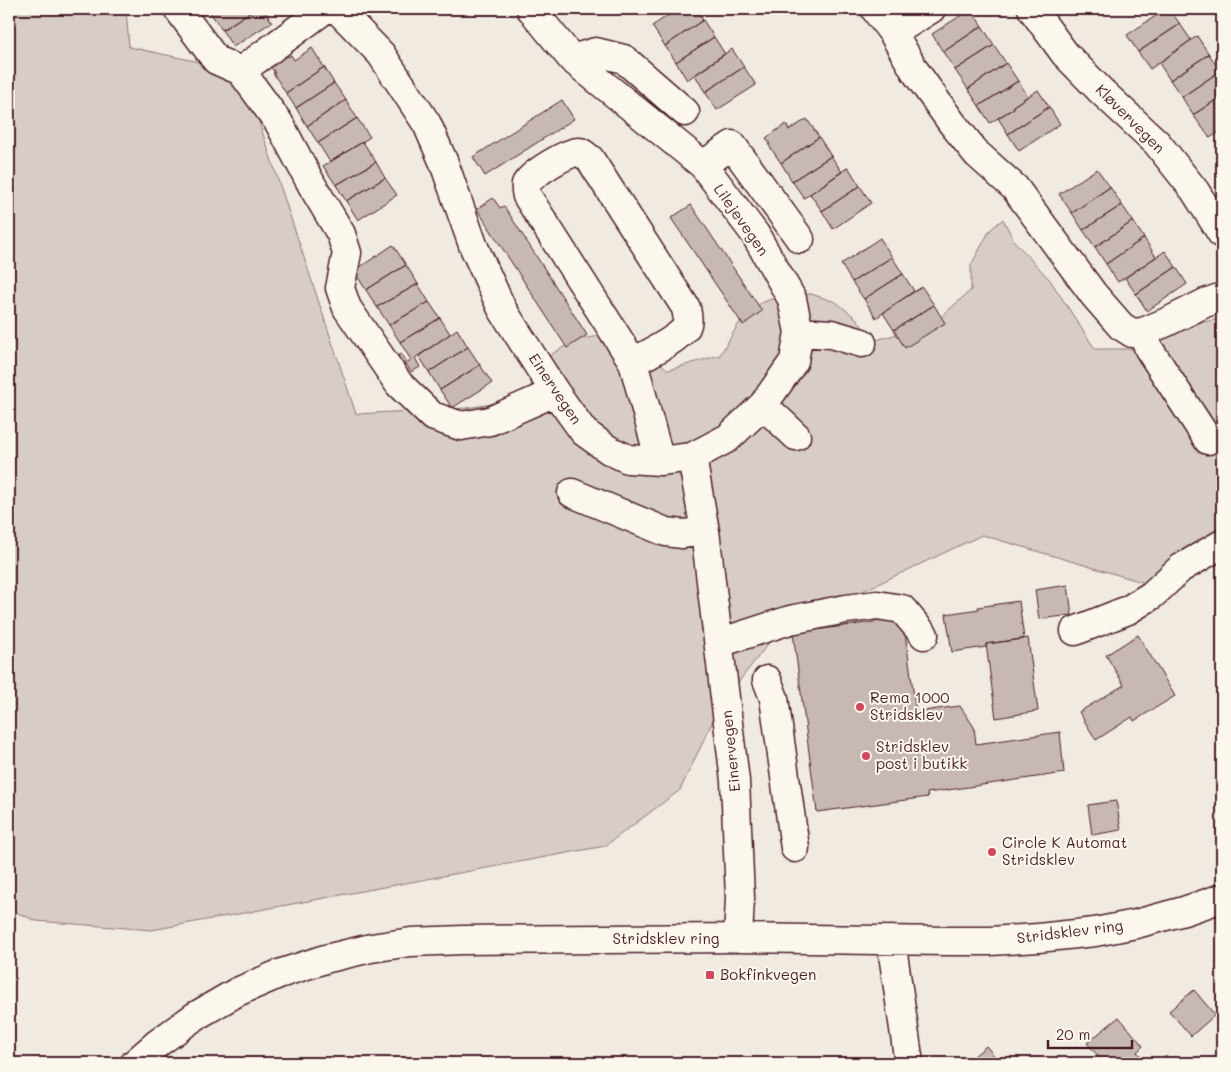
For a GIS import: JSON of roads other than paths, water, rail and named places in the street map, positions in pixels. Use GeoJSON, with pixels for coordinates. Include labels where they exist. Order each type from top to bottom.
{"type":"FeatureCollection","features":[{"type":"Feature","properties":{"kind":"street"},"geometry":{"type":"LineString","coordinates":[[178,9],[216,60],[241,71],[279,123],[313,187],[341,234],[347,253],[340,288],[347,308],[399,384],[432,416],[461,426],[490,421],[555,392]]}},
{"type":"Feature","properties":{"kind":"street"},"geometry":{"type":"LineString","coordinates":[[241,71],[325,9]]}},
{"type":"Feature","properties":{"kind":"street","name":"Einervegen"},"geometry":{"type":"LineString","coordinates":[[337,9],[381,54],[427,124],[444,163],[473,246],[502,309],[555,392],[584,432],[609,450],[628,460],[660,461],[692,458],[705,531],[735,781],[740,898],[738,938]]}},
{"type":"Feature","properties":{"kind":"street","name":"Lilejevegen"},"geometry":{"type":"LineString","coordinates":[[531,9],[572,59],[703,165],[755,234],[792,299],[799,332],[794,361],[763,405],[728,438],[692,458]]}},
{"type":"Feature","properties":{"kind":"street"},"geometry":{"type":"LineString","coordinates":[[875,9],[893,33],[915,71],[952,124],[977,154],[1015,188],[1094,296],[1121,326],[1132,333],[1143,332],[1222,297]]}},
{"type":"Feature","properties":{"kind":"street"},"geometry":{"type":"LineString","coordinates":[[893,33],[931,9]]}},
{"type":"Feature","properties":{"kind":"street","name":"Kløvervegen"},"geometry":{"type":"LineString","coordinates":[[1032,9],[1065,54],[1157,144],[1195,191],[1222,234]]}},
{"type":"Feature","properties":{"kind":"street"},"geometry":{"type":"LineString","coordinates":[[572,59],[596,52],[624,58],[685,112]]}},
{"type":"Feature","properties":{"kind":"street"},"geometry":{"type":"LineString","coordinates":[[703,165],[732,145],[800,239]]}},
{"type":"Feature","properties":{"kind":"street"},"geometry":{"type":"LineString","coordinates":[[633,362],[679,335],[686,326],[688,318],[686,308],[590,159],[581,152],[574,151],[566,154],[533,176],[527,182],[525,188],[526,196],[633,362],[660,461]]}},
{"type":"Feature","properties":{"kind":"street"},"geometry":{"type":"LineString","coordinates":[[799,332],[831,334],[862,343]]}},
{"type":"Feature","properties":{"kind":"street"},"geometry":{"type":"LineString","coordinates":[[1143,332],[1149,349],[1208,440]]}},
{"type":"Feature","properties":{"kind":"street"},"geometry":{"type":"LineString","coordinates":[[763,405],[796,436]]}},
{"type":"Feature","properties":{"kind":"street"},"geometry":{"type":"LineString","coordinates":[[572,493],[666,532],[684,534],[705,531]]}},
{"type":"Feature","properties":{"kind":"street"},"geometry":{"type":"LineString","coordinates":[[1075,631],[1128,610],[1152,595],[1181,568],[1222,544]]}},
{"type":"Feature","properties":{"kind":"street"},"geometry":{"type":"LineString","coordinates":[[719,643],[790,620],[877,605],[902,609],[924,635]]}},
{"type":"Feature","properties":{"kind":"street"},"geometry":{"type":"LineString","coordinates":[[767,680],[774,698],[795,848]]}},
{"type":"Feature","properties":{"kind":"street","name":"Stridsklev ring"},"geometry":{"type":"LineString","coordinates":[[135,1063],[158,1043],[194,1017],[237,992],[279,974],[371,948],[411,942],[463,940],[738,938],[990,941],[1095,932],[1136,924],[1222,898]]}},
{"type":"Feature","properties":{"kind":"street"},"geometry":{"type":"LineString","coordinates":[[891,940],[909,1063]]}},
{"type":"Feature","properties":{"kind":"place","name":"Rema 1000 Stridsklev"},"geometry":{"type":"Point","coordinates":[860,707]}},
{"type":"Feature","properties":{"kind":"place","name":"Stridsklev post i butikk"},"geometry":{"type":"Point","coordinates":[866,756]}},
{"type":"Feature","properties":{"kind":"place","name":"Circle K Automat Stridsklev"},"geometry":{"type":"Point","coordinates":[992,852]}},
{"type":"Feature","properties":{"kind":"place","name":"Bokfinkvegen"},"geometry":{"type":"Point","coordinates":[710,975]}}]}
